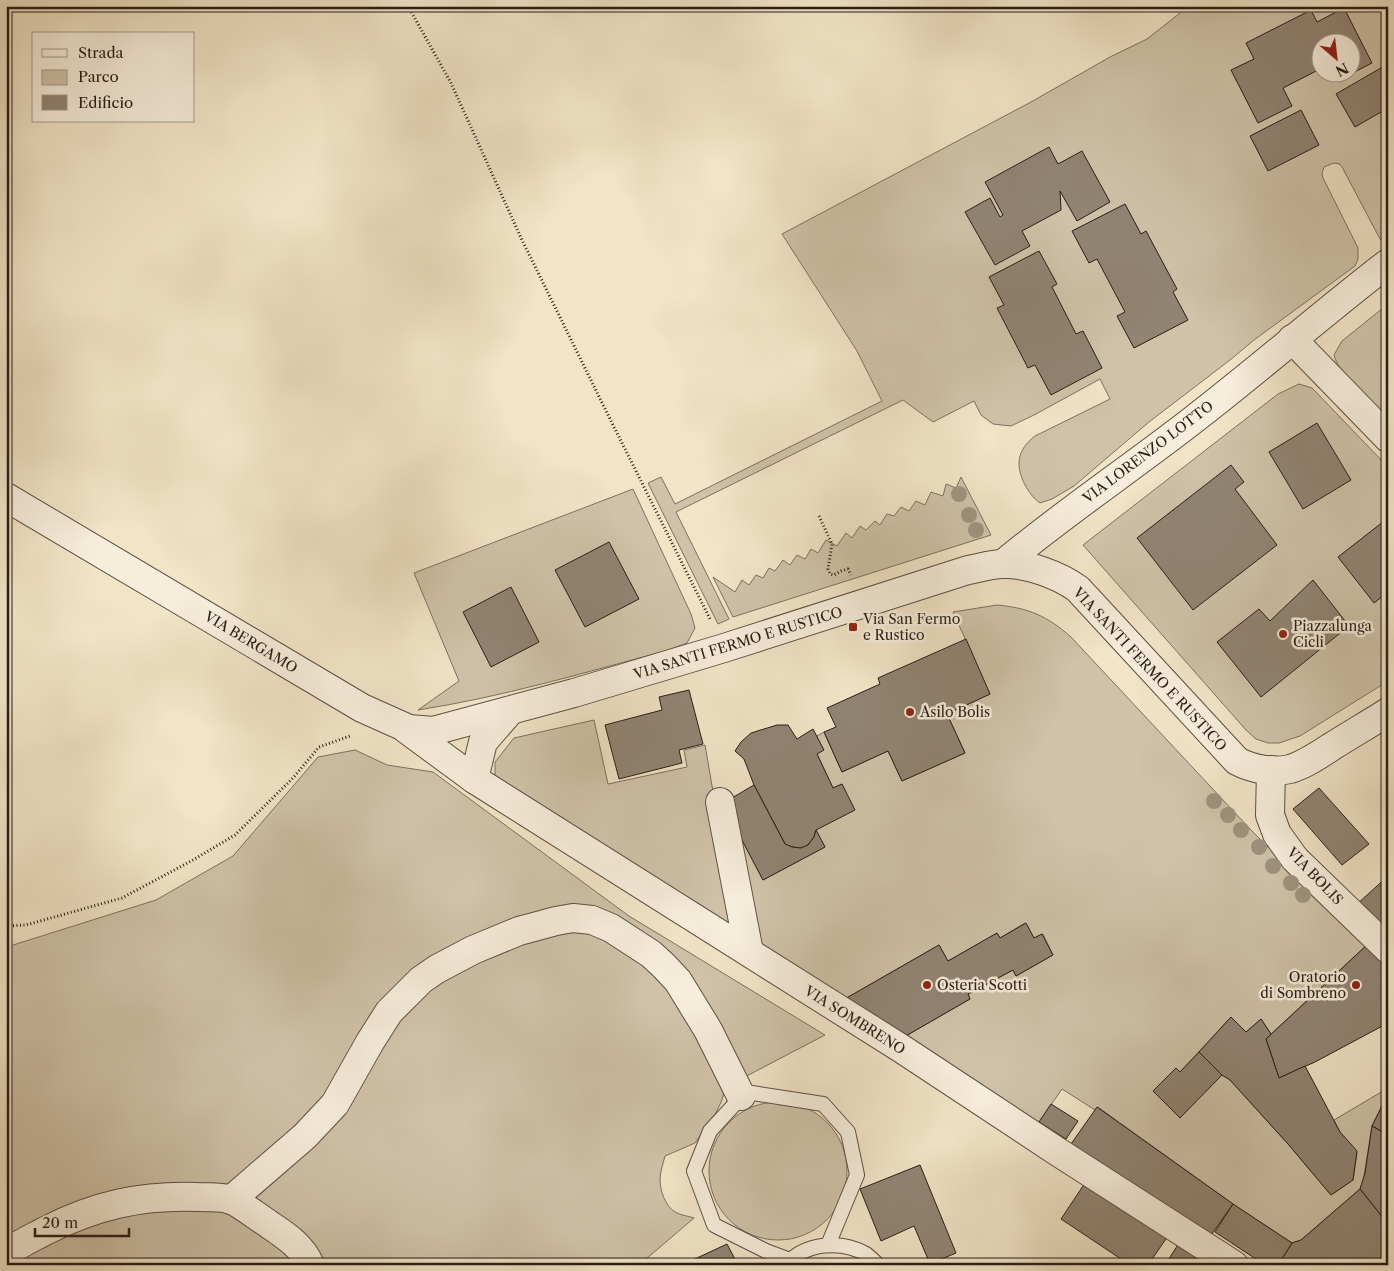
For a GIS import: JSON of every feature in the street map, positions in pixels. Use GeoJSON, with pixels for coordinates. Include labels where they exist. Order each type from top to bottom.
{"type":"FeatureCollection","features":[{"type":"Feature","properties":{"kind":"street","name":"VIA LORENZO LOTTO"},"geometry":{"type":"LineString","coordinates":[[1003,564],[1049,526],[1193,420],[1292,338],[1388,263]]}},
{"type":"Feature","properties":{"kind":"street"},"geometry":{"type":"LineString","coordinates":[[1292,338],[1388,438]]}},
{"type":"Feature","properties":{"kind":"street","name":"VIA BERGAMO"},"geometry":{"type":"LineString","coordinates":[[6,497],[362,708],[409,729],[433,731],[510,711]]}},
{"type":"Feature","properties":{"kind":"street","name":"VIA SANTI FERMO E RUSTICO"},"geometry":{"type":"LineString","coordinates":[[510,711],[724,648],[968,570],[1003,564],[1022,566],[1049,573],[1078,589],[1236,761],[1255,768],[1271,770]]}},
{"type":"Feature","properties":{"kind":"street"},"geometry":{"type":"LineString","coordinates":[[474,779],[484,742],[510,711]]}},
{"type":"Feature","properties":{"kind":"street"},"geometry":{"type":"LineString","coordinates":[[1271,770],[1288,769],[1306,762],[1388,712]]}},
{"type":"Feature","properties":{"kind":"street","name":"VIA SOMBRENO"},"geometry":{"type":"LineString","coordinates":[[403,726],[474,779],[902,1049],[1234,1265]]}},
{"type":"Feature","properties":{"kind":"street","name":"VIA BOLIS"},"geometry":{"type":"LineString","coordinates":[[1271,770],[1270,815],[1277,834],[1296,859],[1388,949]]}},
{"type":"Feature","properties":{"kind":"street"},"geometry":{"type":"LineString","coordinates":[[720,802],[749,952]]}},
{"type":"Feature","properties":{"kind":"street"},"geometry":{"type":"LineString","coordinates":[[231,1200],[305,1136],[335,1104],[389,1012],[421,980],[437,969],[473,950],[519,932],[574,918],[592,920],[611,928],[651,954],[678,980],[708,1030],[741,1096]]}},
{"type":"Feature","properties":{"kind":"street"},"geometry":{"type":"LineString","coordinates":[[6,1254],[14,1247],[65,1221],[116,1203],[177,1196],[231,1200],[294,1241],[310,1265]]}},
{"type":"Feature","properties":{"kind":"lane"},"geometry":{"type":"LineString","coordinates":[[828,1245],[857,1175],[848,1132],[823,1104],[746,1092],[710,1131],[694,1171],[714,1226],[788,1262],[808,1250],[828,1245],[848,1247],[867,1255],[878,1265]]}},
{"type":"Feature","properties":{"kind":"path"},"geometry":{"type":"LineString","coordinates":[[408,6],[451,83],[522,240],[724,648]]}},
{"type":"Feature","properties":{"kind":"path"},"geometry":{"type":"LineString","coordinates":[[819,516],[832,544],[830,574],[834,575],[848,569],[852,577]]}},
{"type":"Feature","properties":{"kind":"path"},"geometry":{"type":"LineString","coordinates":[[6,926],[26,925],[122,898],[194,860],[234,835],[294,778],[319,747],[356,735]]}},
{"type":"Feature","properties":{"kind":"green space"},"geometry":{"type":"Polygon","coordinates":[[[1189,6],[1376,6],[1388,23],[1388,238],[1384,241],[1380,239],[1342,167],[1334,163],[1324,167],[1323,178],[1358,248],[1358,259],[1355,266],[1254,340],[1149,422],[1074,486],[1052,499],[1040,503],[1028,490],[1020,471],[1021,452],[1035,436],[1110,399],[1100,379],[1011,426],[993,424],[981,415],[974,401],[933,422],[903,400],[676,512],[729,619],[718,624],[648,483],[661,477],[675,504],[882,401],[857,351],[782,234],[1031,102],[1110,57],[1147,39],[1189,6]]]}},
{"type":"Feature","properties":{"kind":"green space"},"geometry":{"type":"Polygon","coordinates":[[[1388,304],[1388,418],[1349,380],[1337,363],[1334,355],[1342,341],[1388,304]]]}},
{"type":"Feature","properties":{"kind":"green space"},"geometry":{"type":"Polygon","coordinates":[[[1299,384],[1312,388],[1388,467],[1388,681],[1300,736],[1279,743],[1268,743],[1256,739],[1246,730],[1083,545],[1278,394],[1299,384]]]}},
{"type":"Feature","properties":{"kind":"green space"},"geometry":{"type":"Polygon","coordinates":[[[961,477],[991,535],[733,617],[713,577],[735,592],[742,580],[749,585],[756,575],[763,578],[769,568],[775,571],[783,560],[790,565],[797,555],[805,559],[811,549],[818,553],[826,540],[837,546],[846,533],[852,538],[860,526],[866,530],[875,521],[880,525],[887,514],[894,516],[901,507],[909,511],[916,501],[925,505],[931,492],[943,496],[946,484],[956,488],[961,477]]]}},
{"type":"Feature","properties":{"kind":"green space"},"geometry":{"type":"Polygon","coordinates":[[[633,489],[691,614],[695,628],[687,643],[665,651],[542,684],[418,710],[459,681],[414,573],[633,489]]]}},
{"type":"Feature","properties":{"kind":"green space"},"geometry":{"type":"Polygon","coordinates":[[[997,605],[1019,608],[1037,614],[1071,637],[1251,830],[1369,943],[1271,1034],[1261,1019],[1246,1032],[1231,1017],[1180,1072],[1180,1117],[1222,1075],[1230,1080],[1331,1195],[1353,1180],[1357,1152],[1340,1132],[1334,1120],[1388,1088],[1388,1093],[1372,1126],[1363,1182],[1360,1189],[1301,1240],[1292,1243],[1233,1204],[1098,1107],[1095,1110],[1062,1089],[1039,1122],[904,1037],[970,999],[968,994],[1013,970],[1016,976],[1053,955],[1043,934],[1034,938],[1025,923],[1000,938],[997,933],[948,961],[939,945],[843,1000],[751,944],[732,821],[763,880],[825,847],[816,830],[842,784],[833,788],[817,754],[817,736],[824,732],[842,772],[888,751],[902,781],[965,753],[947,714],[990,694],[953,612],[997,605]]]}},
{"type":"Feature","properties":{"kind":"green space"},"geometry":{"type":"Polygon","coordinates":[[[594,720],[608,784],[687,767],[684,750],[705,745],[738,936],[495,777],[495,762],[514,738],[594,720]]]}},
{"type":"Feature","properties":{"kind":"green space"},"geometry":{"type":"Polygon","coordinates":[[[355,750],[387,765],[433,772],[629,916],[825,1035],[741,1079],[727,1046],[603,916],[459,950],[324,1106],[229,1191],[6,1241],[6,945],[10,946],[156,900],[233,856],[318,757],[355,750]]]}},
{"type":"Feature","properties":{"kind":"green space"},"geometry":{"type":"Polygon","coordinates":[[[573,928],[604,932],[673,986],[725,1088],[715,1115],[695,1143],[665,1156],[662,1168],[661,1188],[668,1206],[677,1213],[694,1218],[639,1265],[316,1265],[249,1193],[413,998],[477,955],[573,928]]]}},
{"type":"Feature","properties":{"kind":"green space"},"geometry":{"type":"Polygon","coordinates":[[[778,1102],[792,1103],[805,1107],[827,1122],[842,1144],[846,1157],[846,1185],[842,1198],[827,1220],[805,1235],[792,1239],[778,1240],[764,1239],[751,1235],[729,1220],[714,1198],[710,1185],[709,1171],[710,1157],[714,1144],[729,1122],[751,1107],[764,1103],[778,1102]]]}},
{"type":"Feature","properties":{"kind":"green space"},"geometry":{"type":"Polygon","coordinates":[[[232,1206],[304,1265],[6,1265],[120,1210],[232,1206]]]}},
{"type":"Feature","properties":{"kind":"building"},"geometry":{"type":"Polygon","coordinates":[[[1344,8],[1356,32],[1312,32],[1312,73],[1283,88],[1292,106],[1258,123],[1231,70],[1254,59],[1246,43],[1311,10],[1317,22],[1344,8]]]}},
{"type":"Feature","properties":{"kind":"building"},"geometry":{"type":"Polygon","coordinates":[[[1362,43],[1372,63],[1362,68],[1362,43]]]}},
{"type":"Feature","properties":{"kind":"building"},"geometry":{"type":"Polygon","coordinates":[[[1386,65],[1388,68],[1388,108],[1355,127],[1336,94],[1357,82],[1362,82],[1362,79],[1386,65]]]}},
{"type":"Feature","properties":{"kind":"building"},"geometry":{"type":"Polygon","coordinates":[[[1301,110],[1319,145],[1268,171],[1250,136],[1301,110]]]}},
{"type":"Feature","properties":{"kind":"building"},"geometry":{"type":"Polygon","coordinates":[[[1049,147],[1058,164],[1082,151],[1110,202],[1077,221],[1060,191],[1061,210],[1022,231],[1030,246],[995,265],[965,212],[990,198],[1000,217],[1003,215],[985,182],[1049,147]]]}},
{"type":"Feature","properties":{"kind":"building"},"geometry":{"type":"Polygon","coordinates":[[[1125,204],[1141,234],[1146,231],[1177,289],[1173,292],[1188,320],[1134,348],[1117,316],[1125,312],[1097,259],[1089,263],[1072,231],[1125,204]]]}},
{"type":"Feature","properties":{"kind":"building"},"geometry":{"type":"Polygon","coordinates":[[[1039,251],[1057,284],[1052,287],[1076,334],[1083,331],[1102,368],[1051,395],[1035,365],[1028,368],[997,308],[1004,305],[989,277],[1039,251]]]}},
{"type":"Feature","properties":{"kind":"building"},"geometry":{"type":"Polygon","coordinates":[[[1317,423],[1351,480],[1303,509],[1269,452],[1317,423]]]}},
{"type":"Feature","properties":{"kind":"building"},"geometry":{"type":"Polygon","coordinates":[[[1231,465],[1244,482],[1235,489],[1277,545],[1193,610],[1137,538],[1231,465]]]}},
{"type":"Feature","properties":{"kind":"building"},"geometry":{"type":"Polygon","coordinates":[[[1388,518],[1388,592],[1374,603],[1338,557],[1388,518]]]}},
{"type":"Feature","properties":{"kind":"building"},"geometry":{"type":"Polygon","coordinates":[[[609,542],[639,599],[585,627],[555,570],[609,542]]]}},
{"type":"Feature","properties":{"kind":"building","name":"Piazzalunga Cicli"},"geometry":{"type":"Polygon","coordinates":[[[1313,580],[1349,626],[1261,697],[1217,642],[1259,609],[1270,621],[1313,580]]]}},
{"type":"Feature","properties":{"kind":"building"},"geometry":{"type":"Polygon","coordinates":[[[511,587],[539,642],[491,667],[463,612],[511,587]]]}},
{"type":"Feature","properties":{"kind":"building"},"geometry":{"type":"Polygon","coordinates":[[[966,639],[990,694],[947,714],[965,753],[902,781],[888,751],[842,772],[824,732],[836,727],[827,708],[880,684],[878,678],[966,639]]]}},
{"type":"Feature","properties":{"kind":"building"},"geometry":{"type":"Polygon","coordinates":[[[689,690],[703,744],[679,750],[682,763],[619,779],[605,725],[662,710],[659,697],[689,690]]]}},
{"type":"Feature","properties":{"kind":"building"},"geometry":{"type":"Polygon","coordinates":[[[777,725],[788,725],[797,739],[813,729],[824,750],[817,754],[833,788],[842,784],[855,810],[816,830],[814,837],[808,845],[801,848],[785,844],[754,785],[744,759],[735,751],[751,733],[777,725]]]}},
{"type":"Feature","properties":{"kind":"building"},"geometry":{"type":"Polygon","coordinates":[[[754,785],[785,844],[801,848],[808,845],[814,837],[816,830],[825,847],[763,880],[732,821],[725,802],[754,785]]]}},
{"type":"Feature","properties":{"kind":"building"},"geometry":{"type":"Polygon","coordinates":[[[1319,788],[1369,844],[1342,865],[1293,809],[1319,788]]]}},
{"type":"Feature","properties":{"kind":"building"},"geometry":{"type":"Polygon","coordinates":[[[1388,878],[1388,940],[1356,905],[1388,878]]]}},
{"type":"Feature","properties":{"kind":"building","name":"Osteria Scotti"},"geometry":{"type":"Polygon","coordinates":[[[1026,923],[1034,938],[1042,934],[1053,955],[1016,976],[1013,970],[968,994],[970,999],[904,1037],[843,1000],[939,945],[948,961],[997,933],[1000,938],[1026,923]]]}},
{"type":"Feature","properties":{"kind":"building","name":"Oratorio di Sombreno"},"geometry":{"type":"Polygon","coordinates":[[[1369,943],[1388,956],[1388,1023],[1315,1062],[1279,1078],[1266,1039],[1369,943]]]}},
{"type":"Feature","properties":{"kind":"building"},"geometry":{"type":"Polygon","coordinates":[[[1231,1017],[1246,1032],[1261,1019],[1271,1034],[1266,1039],[1279,1078],[1305,1066],[1340,1132],[1357,1151],[1353,1180],[1331,1195],[1230,1080],[1222,1075],[1199,1052],[1231,1017]]]}},
{"type":"Feature","properties":{"kind":"building"},"geometry":{"type":"Polygon","coordinates":[[[1199,1052],[1222,1075],[1180,1118],[1153,1091],[1176,1068],[1180,1072],[1199,1052]]]}},
{"type":"Feature","properties":{"kind":"building"},"geometry":{"type":"Polygon","coordinates":[[[1388,1094],[1388,1135],[1372,1126],[1388,1094]]]}},
{"type":"Feature","properties":{"kind":"building"},"geometry":{"type":"Polygon","coordinates":[[[1051,1104],[1078,1121],[1066,1139],[1039,1122],[1051,1104]]]}},
{"type":"Feature","properties":{"kind":"building"},"geometry":{"type":"Polygon","coordinates":[[[1097,1107],[1233,1204],[1207,1241],[1071,1144],[1097,1107]]]}},
{"type":"Feature","properties":{"kind":"building"},"geometry":{"type":"Polygon","coordinates":[[[1372,1126],[1388,1135],[1388,1224],[1360,1189],[1365,1173],[1372,1126]]]}},
{"type":"Feature","properties":{"kind":"building"},"geometry":{"type":"Polygon","coordinates":[[[920,1165],[956,1253],[930,1264],[914,1226],[881,1241],[860,1189],[920,1165]]]}},
{"type":"Feature","properties":{"kind":"building"},"geometry":{"type":"Polygon","coordinates":[[[1089,1177],[1170,1233],[1148,1265],[1130,1265],[1061,1219],[1089,1177]]]}},
{"type":"Feature","properties":{"kind":"building"},"geometry":{"type":"Polygon","coordinates":[[[1360,1189],[1388,1224],[1388,1252],[1374,1265],[1278,1265],[1292,1243],[1301,1240],[1360,1189]]]}},
{"type":"Feature","properties":{"kind":"building"},"geometry":{"type":"Polygon","coordinates":[[[1233,1204],[1292,1243],[1278,1265],[1265,1265],[1215,1232],[1233,1204]]]}},
{"type":"Feature","properties":{"kind":"building"},"geometry":{"type":"Polygon","coordinates":[[[1181,1240],[1218,1265],[1165,1265],[1181,1240]]]}},
{"type":"Feature","properties":{"kind":"building"},"geometry":{"type":"Polygon","coordinates":[[[727,1244],[738,1265],[682,1265],[727,1244]]]}},
{"type":"Feature","properties":{"kind":"place","name":"Via San Fermo e Rustico"},"geometry":{"type":"Point","coordinates":[853,627]}},
{"type":"Feature","properties":{"kind":"place","name":"Piazzalunga Cicli"},"geometry":{"type":"Point","coordinates":[1283,634]}},
{"type":"Feature","properties":{"kind":"place","name":"Asilo Bolis"},"geometry":{"type":"Point","coordinates":[910,712]}},
{"type":"Feature","properties":{"kind":"place","name":"Osteria Scotti"},"geometry":{"type":"Point","coordinates":[927,985]}},
{"type":"Feature","properties":{"kind":"place","name":"Oratorio di Sombreno"},"geometry":{"type":"Point","coordinates":[1356,985]}}]}
